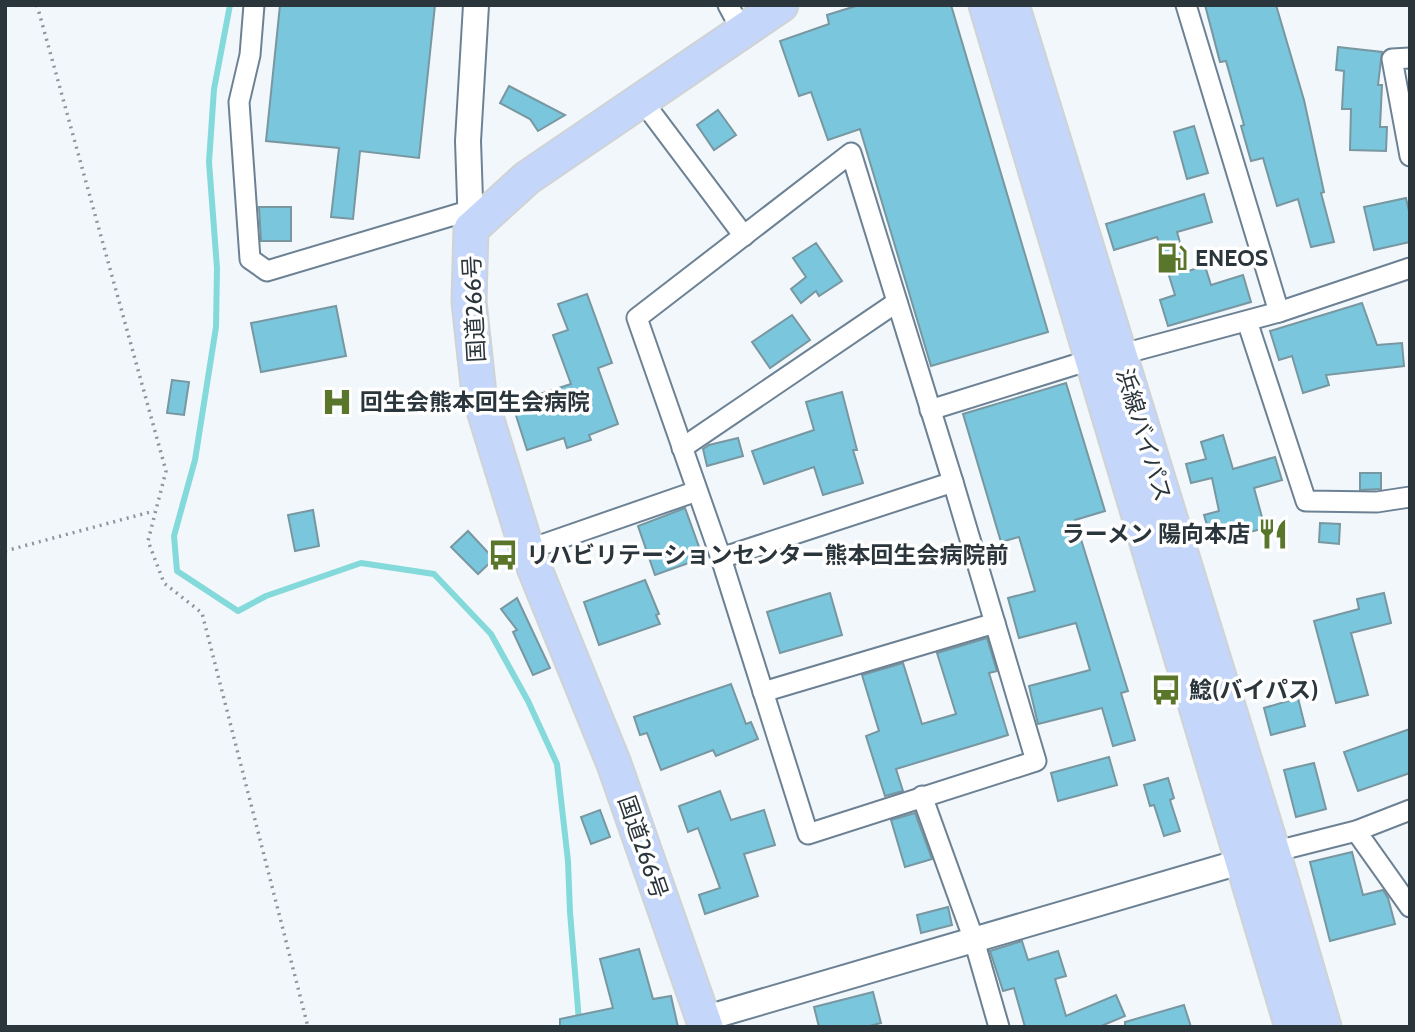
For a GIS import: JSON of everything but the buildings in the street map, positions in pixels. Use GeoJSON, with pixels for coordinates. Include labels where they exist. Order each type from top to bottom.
{"type":"FeatureCollection","features":[{"type":"Feature","properties":{"kind":"highway","name":"国道266号"},"geometry":{"type":"LineString","coordinates":[[704,1023],[614,764],[527,550],[479,394],[469,302],[471,219],[641,99],[735,18],[781,5]]}},
{"type":"Feature","properties":{"kind":"highway","name":"浜線バイパス"},"geometry":{"type":"LineString","coordinates":[[986,5],[1105,357],[1258,857],[1324,1027]]}},
{"type":"Feature","properties":{"kind":"highway","name":"浜線バイパス"},"geometry":{"type":"LineString","coordinates":[[1012,5],[1105,357]]}},
{"type":"Feature","properties":{"kind":"highway","name":"浜線バイパス"},"geometry":{"type":"LineString","coordinates":[[1258,857],[1292,1027]]}},
{"type":"Feature","properties":{"kind":"street"},"geometry":{"type":"LineString","coordinates":[[254,5],[250,55],[239,102],[250,259],[267,271],[471,219],[468,141],[477,5]]}},
{"type":"Feature","properties":{"kind":"street"},"geometry":{"type":"LineString","coordinates":[[1186,5],[1279,312]]}},
{"type":"Feature","properties":{"kind":"street"},"geometry":{"type":"LineString","coordinates":[[1410,58],[1392,60],[1410,156]]}},
{"type":"Feature","properties":{"kind":"street"},"geometry":{"type":"LineString","coordinates":[[641,99],[744,236]]}},
{"type":"Feature","properties":{"kind":"street"},"geometry":{"type":"LineString","coordinates":[[851,153],[1036,761],[808,834],[721,558],[637,318],[744,236],[851,153]]}},
{"type":"Feature","properties":{"kind":"street"},"geometry":{"type":"LineString","coordinates":[[930,410],[1105,357],[1279,312],[1410,268]]}},
{"type":"Feature","properties":{"kind":"street"},"geometry":{"type":"LineString","coordinates":[[682,448],[897,302]]}},
{"type":"Feature","properties":{"kind":"street"},"geometry":{"type":"LineString","coordinates":[[1247,321],[1306,501],[1377,502],[1410,497]]}},
{"type":"Feature","properties":{"kind":"street"},"geometry":{"type":"LineString","coordinates":[[721,558],[953,482]]}},
{"type":"Feature","properties":{"kind":"street"},"geometry":{"type":"LineString","coordinates":[[527,550],[697,491]]}},
{"type":"Feature","properties":{"kind":"street"},"geometry":{"type":"LineString","coordinates":[[763,692],[995,622]]}},
{"type":"Feature","properties":{"kind":"street"},"geometry":{"type":"LineString","coordinates":[[922,796],[974,940],[999,1027]]}},
{"type":"Feature","properties":{"kind":"street"},"geometry":{"type":"LineString","coordinates":[[704,1023],[974,940],[1356,831],[1410,810]]}},
{"type":"Feature","properties":{"kind":"street"},"geometry":{"type":"LineString","coordinates":[[1356,831],[1410,906]]}},
{"type":"Feature","properties":{"kind":"path"},"geometry":{"type":"LineString","coordinates":[[37,5],[166,471],[148,541],[164,583],[202,613],[308,1027]]}},
{"type":"Feature","properties":{"kind":"path"},"geometry":{"type":"LineString","coordinates":[[5,551],[154,511]]}},
{"type":"Feature","properties":{"kind":"waterway"},"geometry":{"type":"LineString","coordinates":[[230,5],[214,89],[209,162],[217,268],[216,327],[195,460],[174,536],[177,571],[238,611],[266,596],[361,563],[434,574],[491,634],[528,701],[557,764],[568,861],[579,1021]]}},
{"type":"Feature","properties":{"kind":"place","name":"ENEOS"},"geometry":{"type":"Point","coordinates":[1172,258]}},
{"type":"Feature","properties":{"kind":"place","name":"回生会熊本回生会病院"},"geometry":{"type":"Point","coordinates":[337,402]}},
{"type":"Feature","properties":{"kind":"place","name":"ラーメン 陽向本店"},"geometry":{"type":"Point","coordinates":[1273,534]}},
{"type":"Feature","properties":{"kind":"place","name":"リハビリテーションセンター熊本回生会病院前"},"geometry":{"type":"Point","coordinates":[503,555]}},
{"type":"Feature","properties":{"kind":"place","name":"鯰(バイパス)"},"geometry":{"type":"Point","coordinates":[1166,690]}}]}
